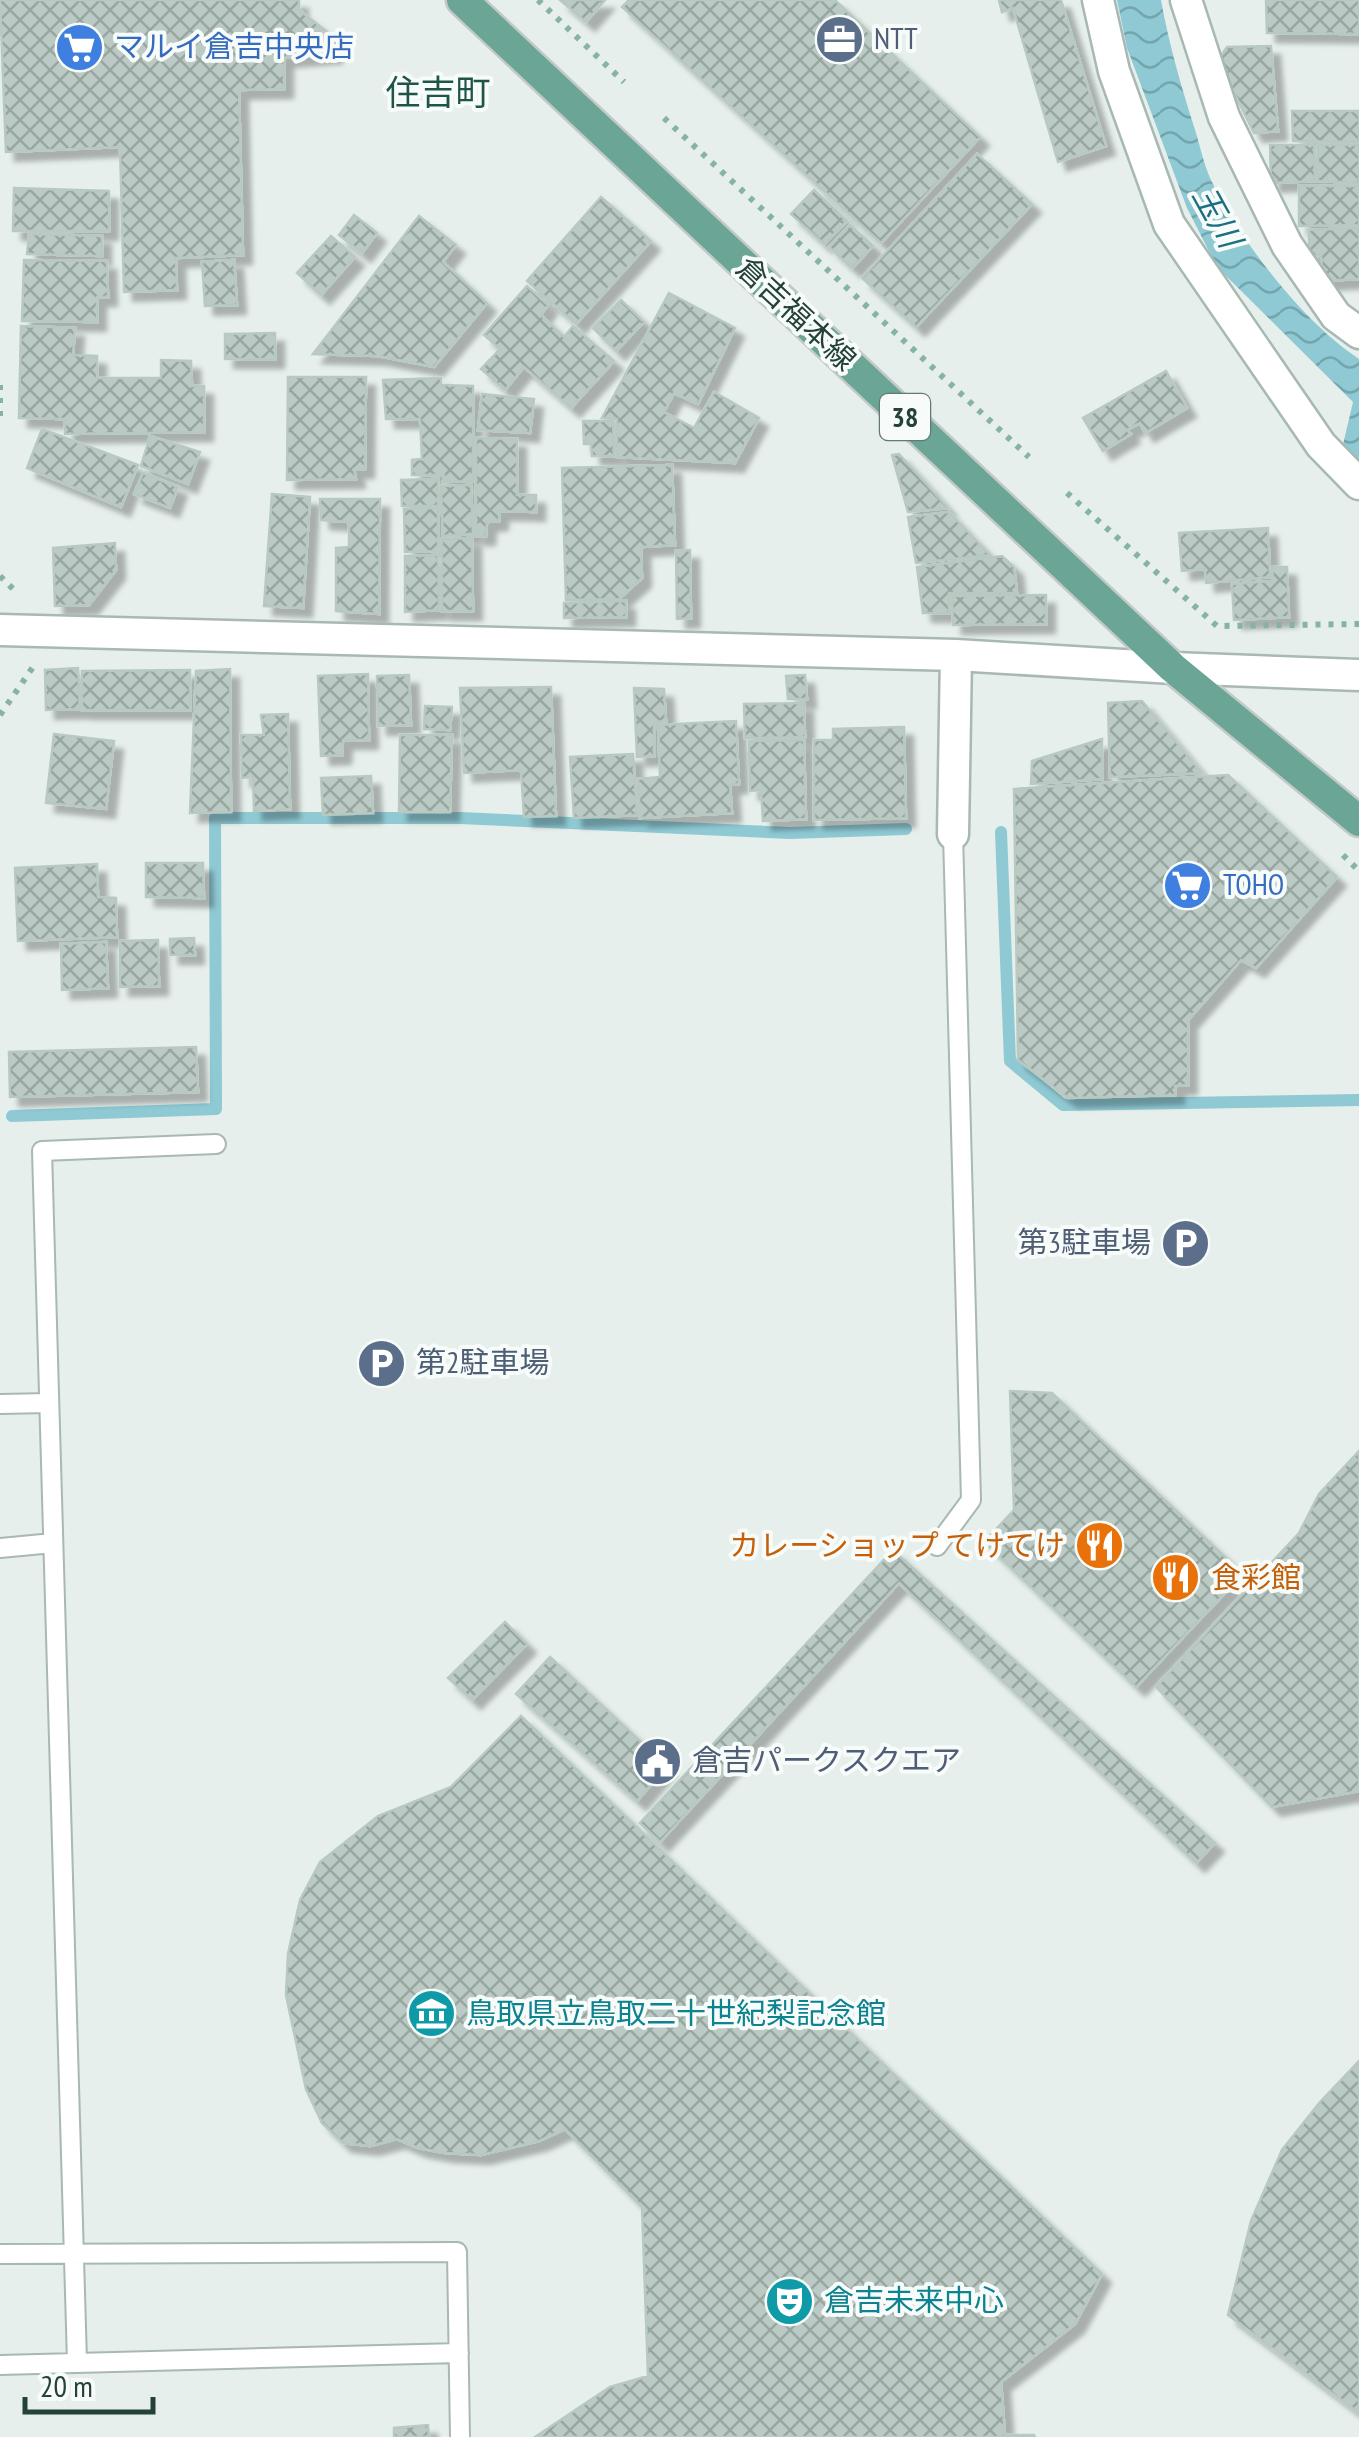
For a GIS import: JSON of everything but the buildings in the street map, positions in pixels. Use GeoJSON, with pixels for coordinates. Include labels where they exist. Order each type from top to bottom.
{"type":"FeatureCollection","features":[{"type":"Feature","properties":{"kind":"main road","name":"倉吉福本線"},"geometry":{"type":"LineString","coordinates":[[462,0],[1173,668],[1359,821]]}},
{"type":"Feature","properties":{"kind":"street"},"geometry":{"type":"LineString","coordinates":[[1098,0],[1114,72],[1170,224],[1321,446],[1359,484]]}},
{"type":"Feature","properties":{"kind":"street"},"geometry":{"type":"LineString","coordinates":[[1186,0],[1224,117],[1287,246],[1336,316],[1359,333]]}},
{"type":"Feature","properties":{"kind":"street"},"geometry":{"type":"LineString","coordinates":[[0,630],[956,655],[1359,675]]}},
{"type":"Feature","properties":{"kind":"street"},"geometry":{"type":"LineString","coordinates":[[954,834],[956,655]]}},
{"type":"Feature","properties":{"kind":"lane"},"geometry":{"type":"LineString","coordinates":[[936,1546],[970,1500],[954,834]]}},
{"type":"Feature","properties":{"kind":"lane"},"geometry":{"type":"LineString","coordinates":[[77,2362],[42,1151],[216,1144]]}},
{"type":"Feature","properties":{"kind":"lane"},"geometry":{"type":"LineString","coordinates":[[0,1404],[49,1403]]}},
{"type":"Feature","properties":{"kind":"lane"},"geometry":{"type":"LineString","coordinates":[[0,1548],[53,1544]]}},
{"type":"Feature","properties":{"kind":"lane"},"geometry":{"type":"LineString","coordinates":[[0,2254],[457,2252],[460,2437]]}},
{"type":"Feature","properties":{"kind":"lane"},"geometry":{"type":"LineString","coordinates":[[0,2366],[459,2352]]}},
{"type":"Feature","properties":{"kind":"path"},"geometry":{"type":"LineString","coordinates":[[538,0],[624,82]]}},
{"type":"Feature","properties":{"kind":"path"},"geometry":{"type":"LineString","coordinates":[[664,118],[1029,457]]}},
{"type":"Feature","properties":{"kind":"path"},"geometry":{"type":"LineString","coordinates":[[0,385],[0,416]]}},
{"type":"Feature","properties":{"kind":"path"},"geometry":{"type":"LineString","coordinates":[[1067,492],[1217,626],[1359,624]]}},
{"type":"Feature","properties":{"kind":"path"},"geometry":{"type":"LineString","coordinates":[[0,576],[24,600]]}},
{"type":"Feature","properties":{"kind":"water","name":"玉川"},"geometry":{"type":"Polygon","coordinates":[[[1117,0],[1161,0],[1203,159],[1225,207],[1257,256],[1296,303],[1359,359],[1359,459],[1341,453],[1353,402],[1217,267],[1187,208],[1127,48],[1117,0]]]}},
{"type":"Feature","properties":{"kind":"waterway"},"geometry":{"type":"LineString","coordinates":[[12,1116],[216,1109],[215,818],[460,818],[790,833],[906,829]]}},
{"type":"Feature","properties":{"kind":"waterway"},"geometry":{"type":"LineString","coordinates":[[1001,832],[1010,1061],[1063,1105],[1359,1100]]}},
{"type":"Feature","properties":{"kind":"place","name":"NTT"},"geometry":{"type":"Point","coordinates":[839,39]}},
{"type":"Feature","properties":{"kind":"place","name":"マルイ倉吉中央店"},"geometry":{"type":"Point","coordinates":[79,47]}},
{"type":"Feature","properties":{"kind":"place","name":"TOHO"},"geometry":{"type":"Point","coordinates":[1188,885]}},
{"type":"Feature","properties":{"kind":"place","name":"第3駐車場"},"geometry":{"type":"Point","coordinates":[1186,1243]}},
{"type":"Feature","properties":{"kind":"place","name":"第2駐車場"},"geometry":{"type":"Point","coordinates":[381,1363]}},
{"type":"Feature","properties":{"kind":"place","name":"カレーショップ てけてけ"},"geometry":{"type":"Point","coordinates":[1100,1546]}},
{"type":"Feature","properties":{"kind":"place","name":"食彩館"},"geometry":{"type":"Point","coordinates":[1176,1578]}},
{"type":"Feature","properties":{"kind":"place","name":"倉吉パークスクエア"},"geometry":{"type":"Point","coordinates":[657,1761]}},
{"type":"Feature","properties":{"kind":"place","name":"鳥取県立鳥取二十世紀梨記念館"},"geometry":{"type":"Point","coordinates":[431,2014]}},
{"type":"Feature","properties":{"kind":"place","name":"倉吉未来中心"},"geometry":{"type":"Point","coordinates":[789,2301]}},
{"type":"Feature","properties":{"kind":"district","name":"住吉町"},"geometry":{"type":"Point","coordinates":[438,93]}}]}
